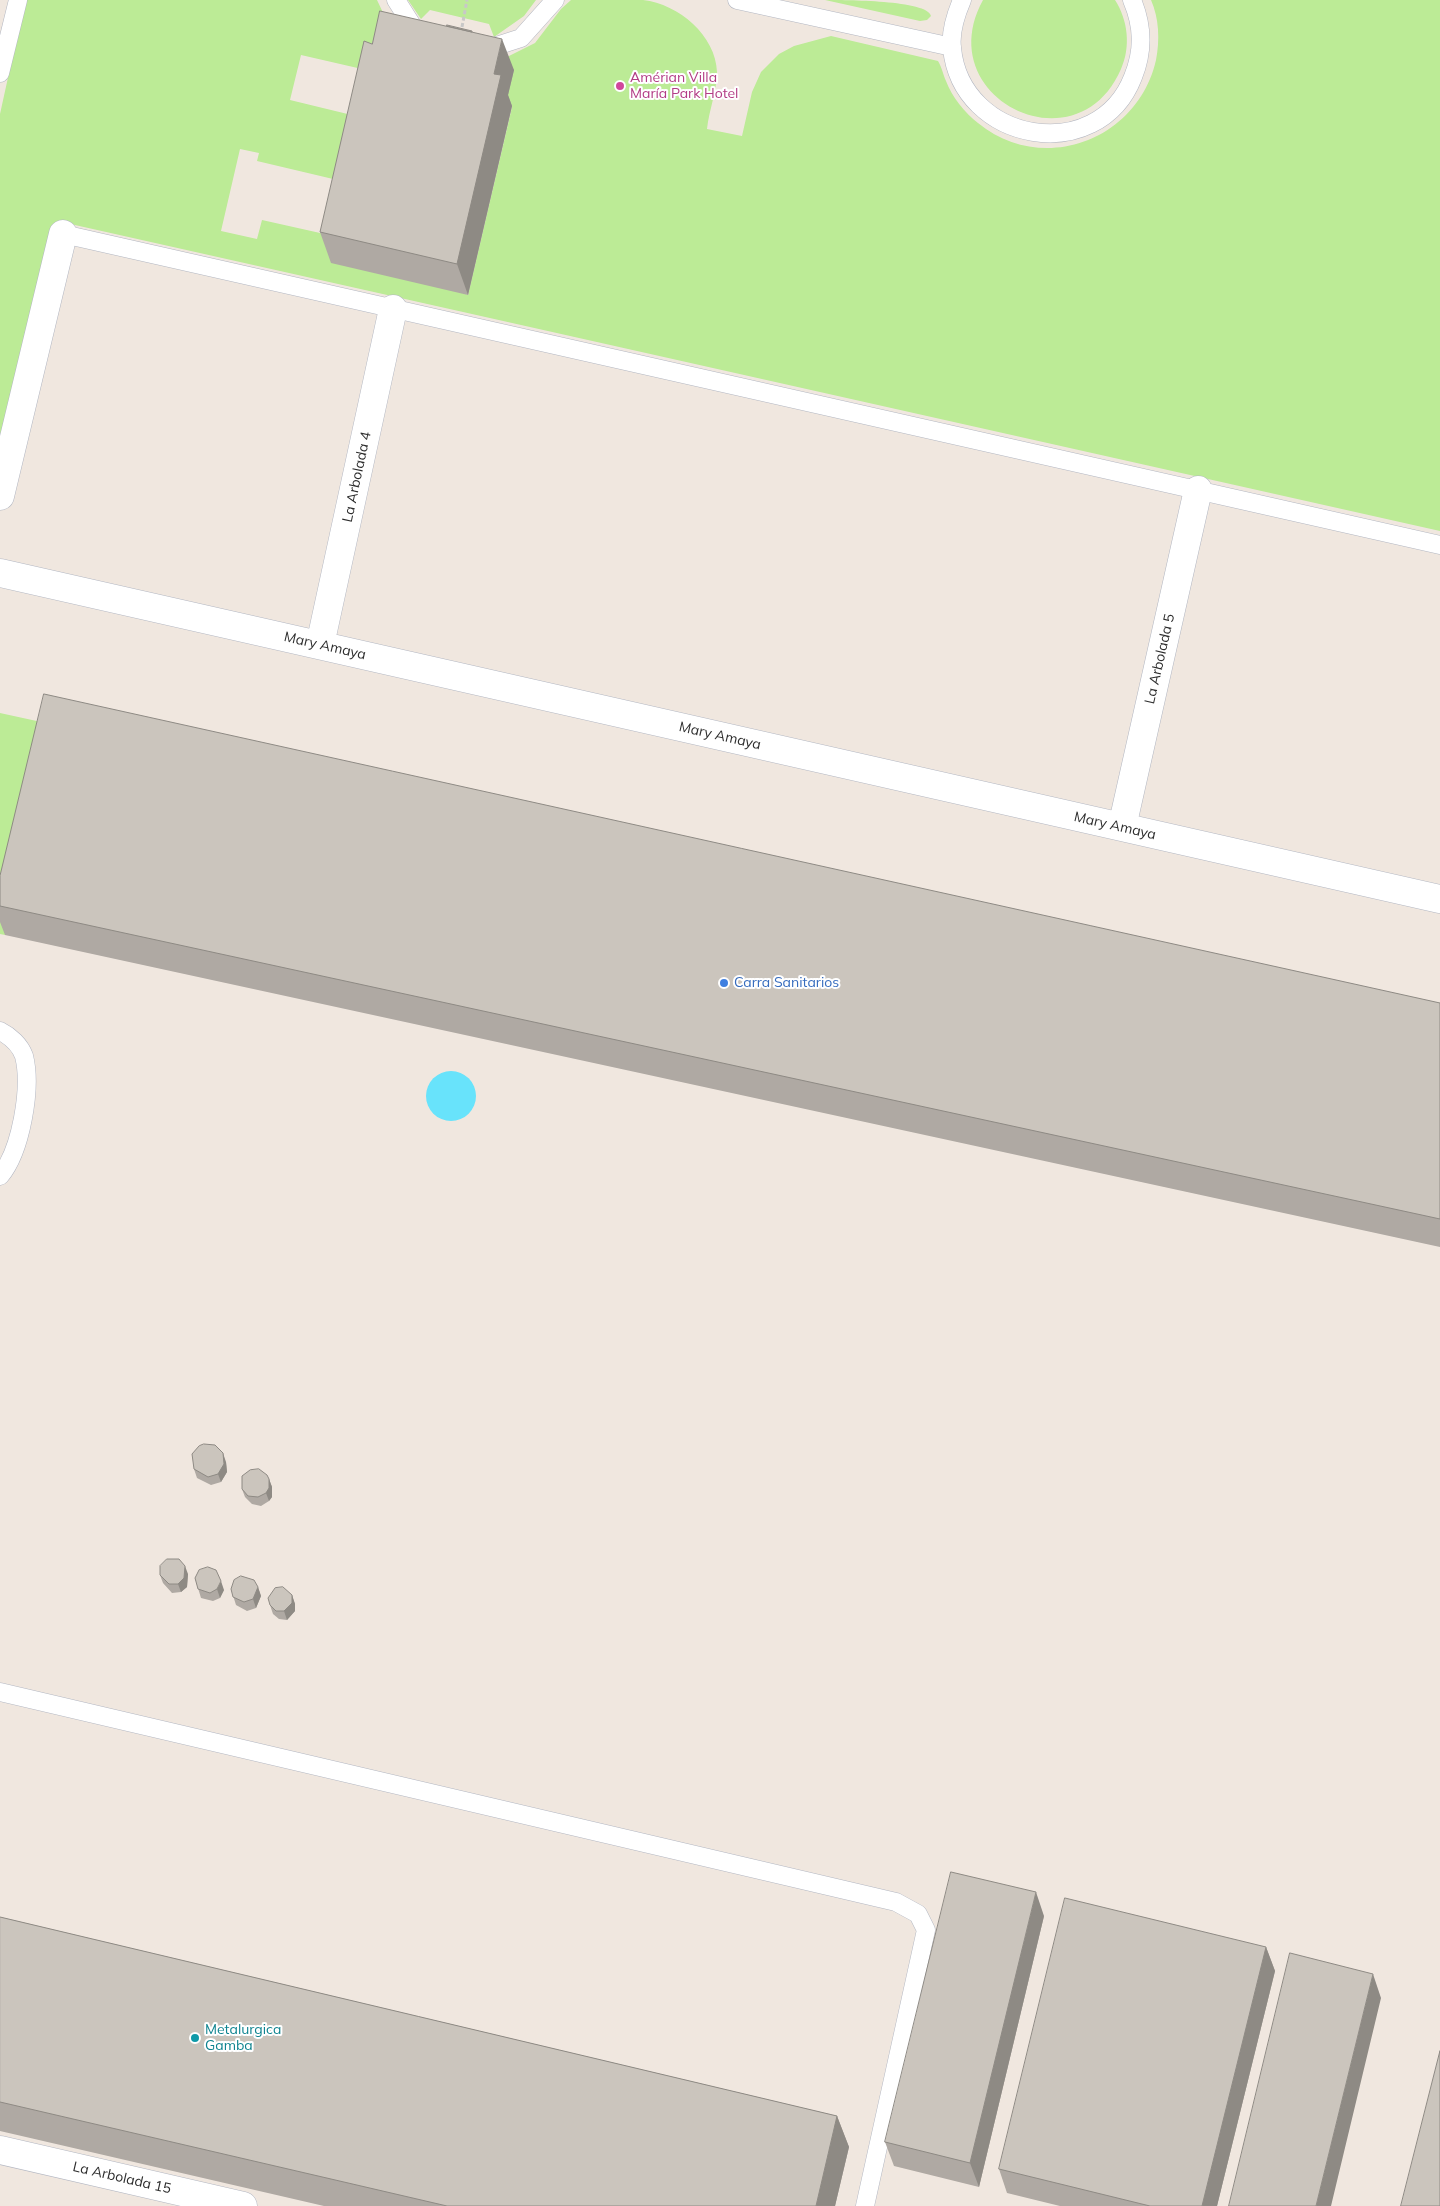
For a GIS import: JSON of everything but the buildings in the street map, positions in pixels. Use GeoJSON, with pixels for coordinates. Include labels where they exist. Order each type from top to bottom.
{"type":"FeatureCollection","features":[{"type":"Feature","properties":{"kind":"street"},"geometry":{"type":"LineString","coordinates":[[0,496],[63,234]]}},
{"type":"Feature","properties":{"kind":"street","name":"La Arbolada 4"},"geometry":{"type":"LineString","coordinates":[[320,645],[393,308]]}},
{"type":"Feature","properties":{"kind":"street","name":"La Arbolada 5"},"geometry":{"type":"LineString","coordinates":[[1122,827],[1198,490]]}},
{"type":"Feature","properties":{"kind":"street","name":"Mary Amaya"},"geometry":{"type":"LineString","coordinates":[[0,573],[1440,899]]}},
{"type":"Feature","properties":{"kind":"street","name":"La Arbolada 15"},"geometry":{"type":"LineString","coordinates":[[0,2150],[243,2206]]}},
{"type":"Feature","properties":{"kind":"lane"},"geometry":{"type":"LineString","coordinates":[[0,73],[18,0]]}},
{"type":"Feature","properties":{"kind":"lane"},"geometry":{"type":"LineString","coordinates":[[396,0],[418,33],[441,38]]}},
{"type":"Feature","properties":{"kind":"lane"},"geometry":{"type":"LineString","coordinates":[[467,40],[487,49],[521,38],[555,0]]}},
{"type":"Feature","properties":{"kind":"lane"},"geometry":{"type":"LineString","coordinates":[[737,0],[952,47]]}},
{"type":"Feature","properties":{"kind":"lane"},"geometry":{"type":"LineString","coordinates":[[962,0],[956,16],[952,47],[955,63],[964,86],[979,106],[999,121],[1022,131],[1046,134],[1071,131],[1094,122],[1114,107],[1129,87],[1138,64],[1142,40],[1138,15],[1132,0]]}},
{"type":"Feature","properties":{"kind":"lane"},"geometry":{"type":"LineString","coordinates":[[63,234],[1440,545]]}},
{"type":"Feature","properties":{"kind":"lane"},"geometry":{"type":"LineString","coordinates":[[0,1032],[11,1037],[23,1054],[27,1081],[25,1108],[17,1142],[0,1176]]}},
{"type":"Feature","properties":{"kind":"lane"},"geometry":{"type":"LineString","coordinates":[[0,1692],[896,1902],[918,1914],[926,1930],[865,2206]]}},
{"type":"Feature","properties":{"kind":"path"},"geometry":{"type":"LineString","coordinates":[[467,0],[467,40]]}},
{"type":"Feature","properties":{"kind":"green space"},"geometry":{"type":"Polygon","coordinates":[[[25,0],[377,0],[387,21],[375,72],[301,55],[290,100],[364,118],[350,183],[257,161],[259,153],[240,149],[221,231],[257,239],[262,220],[338,237],[468,295],[512,107],[505,105],[503,59],[535,43],[561,9],[571,0],[643,0],[670,8],[693,24],[703,34],[710,46],[717,72],[707,129],[742,136],[752,92],[761,72],[779,54],[794,46],[831,36],[938,61],[955,99],[978,123],[1004,139],[1031,147],[1058,147],[1085,141],[1109,129],[1130,111],[1146,88],[1156,60],[1158,45],[1157,22],[1151,0],[1440,0],[1440,531],[66,223],[0,496],[0,114],[25,0]]]}},
{"type":"Feature","properties":{"kind":"green space"},"geometry":{"type":"Polygon","coordinates":[[[408,0],[536,0],[524,16],[494,37],[489,24],[430,10],[421,19],[408,0]]]}},
{"type":"Feature","properties":{"kind":"green space"},"geometry":{"type":"Polygon","coordinates":[[[825,0],[901,4],[926,11],[931,16],[927,20],[920,21],[825,0]]]}},
{"type":"Feature","properties":{"kind":"green space"},"geometry":{"type":"Polygon","coordinates":[[[983,0],[1115,0],[1123,16],[1127,34],[1126,52],[1121,69],[1100,99],[1073,115],[1044,118],[1015,110],[991,92],[976,66],[972,35],[983,0]]]}},
{"type":"Feature","properties":{"kind":"green space"},"geometry":{"type":"Polygon","coordinates":[[[0,713],[55,725],[5,935],[0,934],[0,713]]]}},
{"type":"Feature","properties":{"kind":"water"},"geometry":{"type":"Polygon","coordinates":[[[451,1071],[460,1073],[471,1082],[476,1096],[474,1105],[465,1116],[451,1121],[442,1119],[431,1110],[426,1096],[428,1087],[437,1076],[451,1071]]]}},
{"type":"Feature","properties":{"kind":"place","name":"Amérian Villa María Park Hotel"},"geometry":{"type":"Point","coordinates":[620,86]}},
{"type":"Feature","properties":{"kind":"place","name":"Carra Sanitarios"},"geometry":{"type":"Point","coordinates":[724,983]}},
{"type":"Feature","properties":{"kind":"place","name":"Metalurgica Gamba"},"geometry":{"type":"Point","coordinates":[195,2038]}}]}
